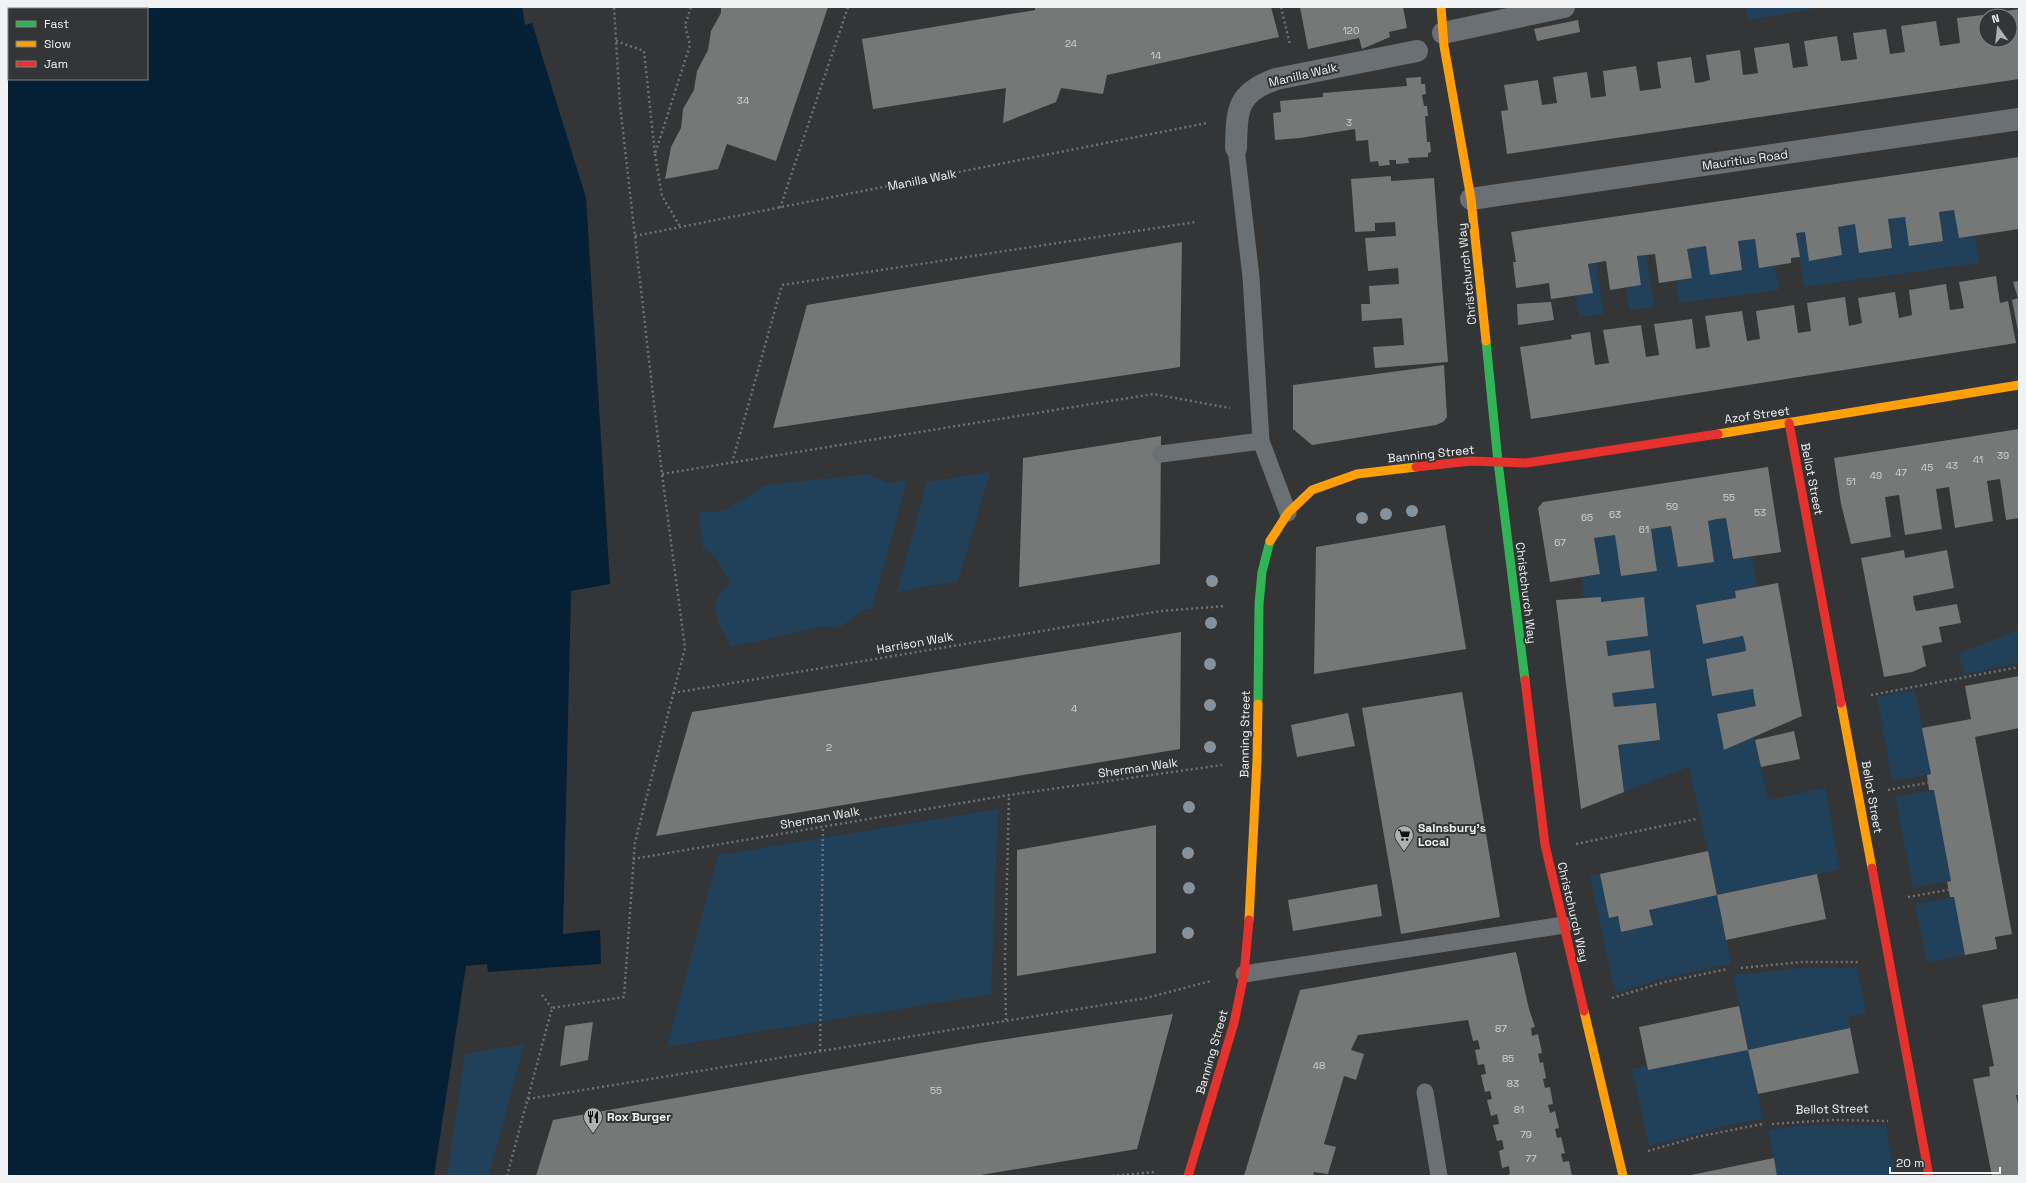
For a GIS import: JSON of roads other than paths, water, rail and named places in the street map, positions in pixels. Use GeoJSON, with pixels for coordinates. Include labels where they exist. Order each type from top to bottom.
{"type":"FeatureCollection","features":[{"type":"Feature","properties":{"kind":"street","name":"Christchurch Way"},"geometry":{"type":"LineString","coordinates":[[1441,7],[1443,33],[1471,199],[1498,462],[1545,845],[1623,1176]]}},
{"type":"Feature","properties":{"kind":"street"},"geometry":{"type":"LineString","coordinates":[[1443,33],[1564,7]]}},
{"type":"Feature","properties":{"kind":"street","name":"Manilla Walk"},"geometry":{"type":"LineString","coordinates":[[1236,148],[1236,117],[1244,98],[1259,85],[1276,79],[1417,51]]}},
{"type":"Feature","properties":{"kind":"street","name":"Mauritius Road"},"geometry":{"type":"LineString","coordinates":[[1471,199],[2019,119]]}},
{"type":"Feature","properties":{"kind":"street","name":"Azof Street"},"geometry":{"type":"LineString","coordinates":[[1498,462],[1526,463],[1789,423],[2019,385]]}},
{"type":"Feature","properties":{"kind":"street","name":"Bellot Street"},"geometry":{"type":"LineString","coordinates":[[1789,423],[1929,1176]]}},
{"type":"Feature","properties":{"kind":"street","name":"Banning Street"},"geometry":{"type":"LineString","coordinates":[[1188,1176],[1234,1023],[1244,974],[1251,892],[1257,768],[1259,604],[1262,572],[1270,541],[1288,513],[1312,490],[1357,474],[1471,461],[1498,462]]}},
{"type":"Feature","properties":{"kind":"lane"},"geometry":{"type":"LineString","coordinates":[[1236,148],[1251,276],[1261,441],[1288,513]]}},
{"type":"Feature","properties":{"kind":"lane"},"geometry":{"type":"LineString","coordinates":[[1161,454],[1261,441]]}},
{"type":"Feature","properties":{"kind":"lane"},"geometry":{"type":"LineString","coordinates":[[1244,974],[1564,925]]}},
{"type":"Feature","properties":{"kind":"lane"},"geometry":{"type":"LineString","coordinates":[[1425,1092],[1439,1176]]}},
{"type":"Feature","properties":{"kind":"place","name":"Sainsbury's Local"},"geometry":{"type":"Point","coordinates":[1404,852]}},
{"type":"Feature","properties":{"kind":"place","name":"Rox Burger"},"geometry":{"type":"Point","coordinates":[593,1134]}}]}
